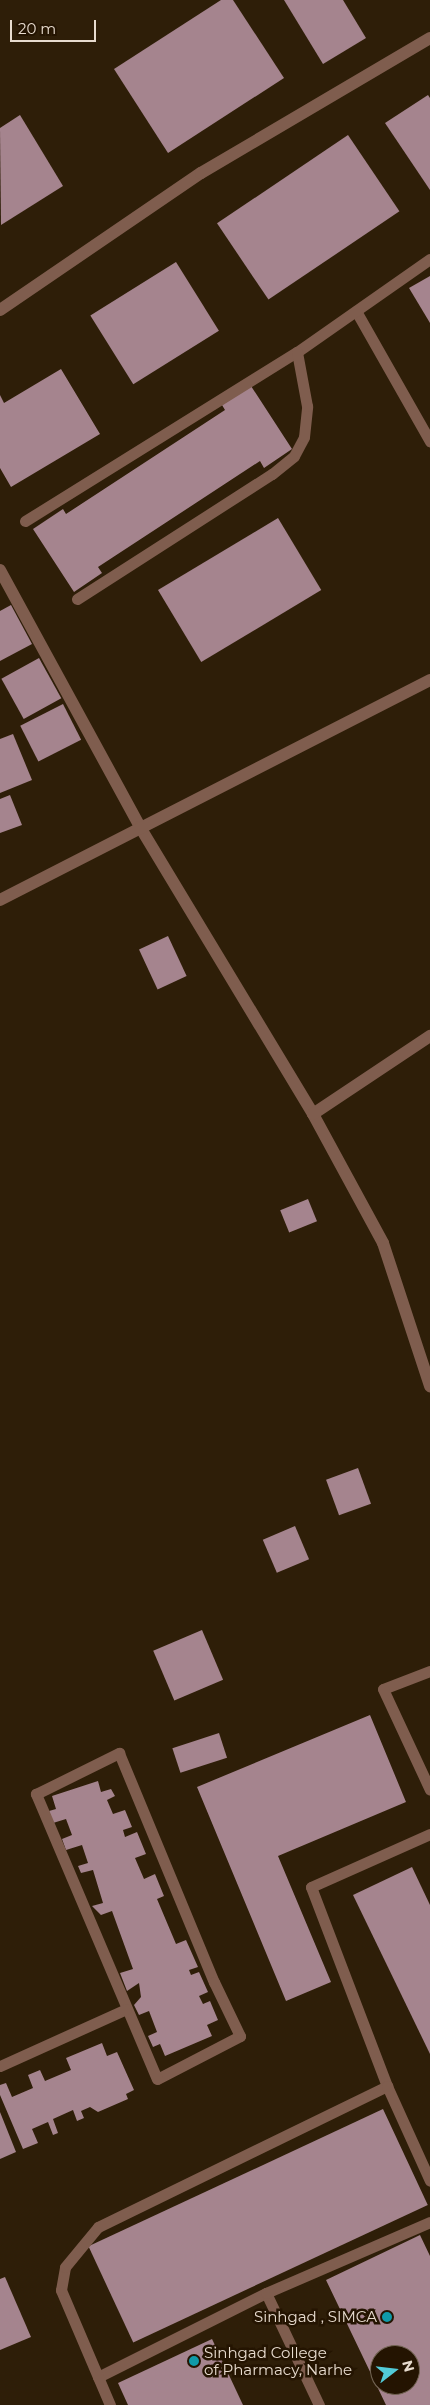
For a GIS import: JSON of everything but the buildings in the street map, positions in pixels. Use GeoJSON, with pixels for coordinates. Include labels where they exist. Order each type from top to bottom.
{"type":"FeatureCollection","features":[{"type":"Feature","properties":{"kind":"street"},"geometry":{"type":"LineString","coordinates":[[0,310],[201,173],[430,38]]}},
{"type":"Feature","properties":{"kind":"street"},"geometry":{"type":"LineString","coordinates":[[0,570],[140,827],[313,1114],[383,1243],[430,1386]]}},
{"type":"Feature","properties":{"kind":"street"},"geometry":{"type":"LineString","coordinates":[[0,900],[430,680]]}},
{"type":"Feature","properties":{"kind":"street"},"geometry":{"type":"LineString","coordinates":[[313,1114],[430,1036]]}},
{"type":"Feature","properties":{"kind":"lane"},"geometry":{"type":"LineString","coordinates":[[25,520],[297,352],[430,259]]}},
{"type":"Feature","properties":{"kind":"lane"},"geometry":{"type":"LineString","coordinates":[[356,311],[430,441]]}},
{"type":"Feature","properties":{"kind":"lane"},"geometry":{"type":"LineString","coordinates":[[77,600],[272,474],[294,456],[304,437],[307,406],[297,352]]}},
{"type":"Feature","properties":{"kind":"lane"},"geometry":{"type":"LineString","coordinates":[[430,1671],[383,1689],[430,1790]]}},
{"type":"Feature","properties":{"kind":"lane"},"geometry":{"type":"LineString","coordinates":[[118,1753],[214,1982],[240,2036],[157,2079],[126,2009],[36,1794],[118,1753]]}},
{"type":"Feature","properties":{"kind":"lane"},"geometry":{"type":"LineString","coordinates":[[430,1834],[311,1886],[386,2086],[430,2181]]}},
{"type":"Feature","properties":{"kind":"lane"},"geometry":{"type":"LineString","coordinates":[[0,2066],[126,2009]]}},
{"type":"Feature","properties":{"kind":"lane"},"geometry":{"type":"LineString","coordinates":[[110,2405],[61,2290],[65,2267],[98,2227],[386,2086]]}},
{"type":"Feature","properties":{"kind":"lane"},"geometry":{"type":"LineString","coordinates":[[98,2377],[266,2294],[430,2222]]}},
{"type":"Feature","properties":{"kind":"lane"},"geometry":{"type":"LineString","coordinates":[[266,2294],[319,2405]]}},
{"type":"Feature","properties":{"kind":"place","name":"Sinhgad , SIMCA"},"geometry":{"type":"Point","coordinates":[387,2317]}},
{"type":"Feature","properties":{"kind":"place","name":"Sinhgad College of Pharmacy, Narhe"},"geometry":{"type":"Point","coordinates":[194,2361]}}]}
